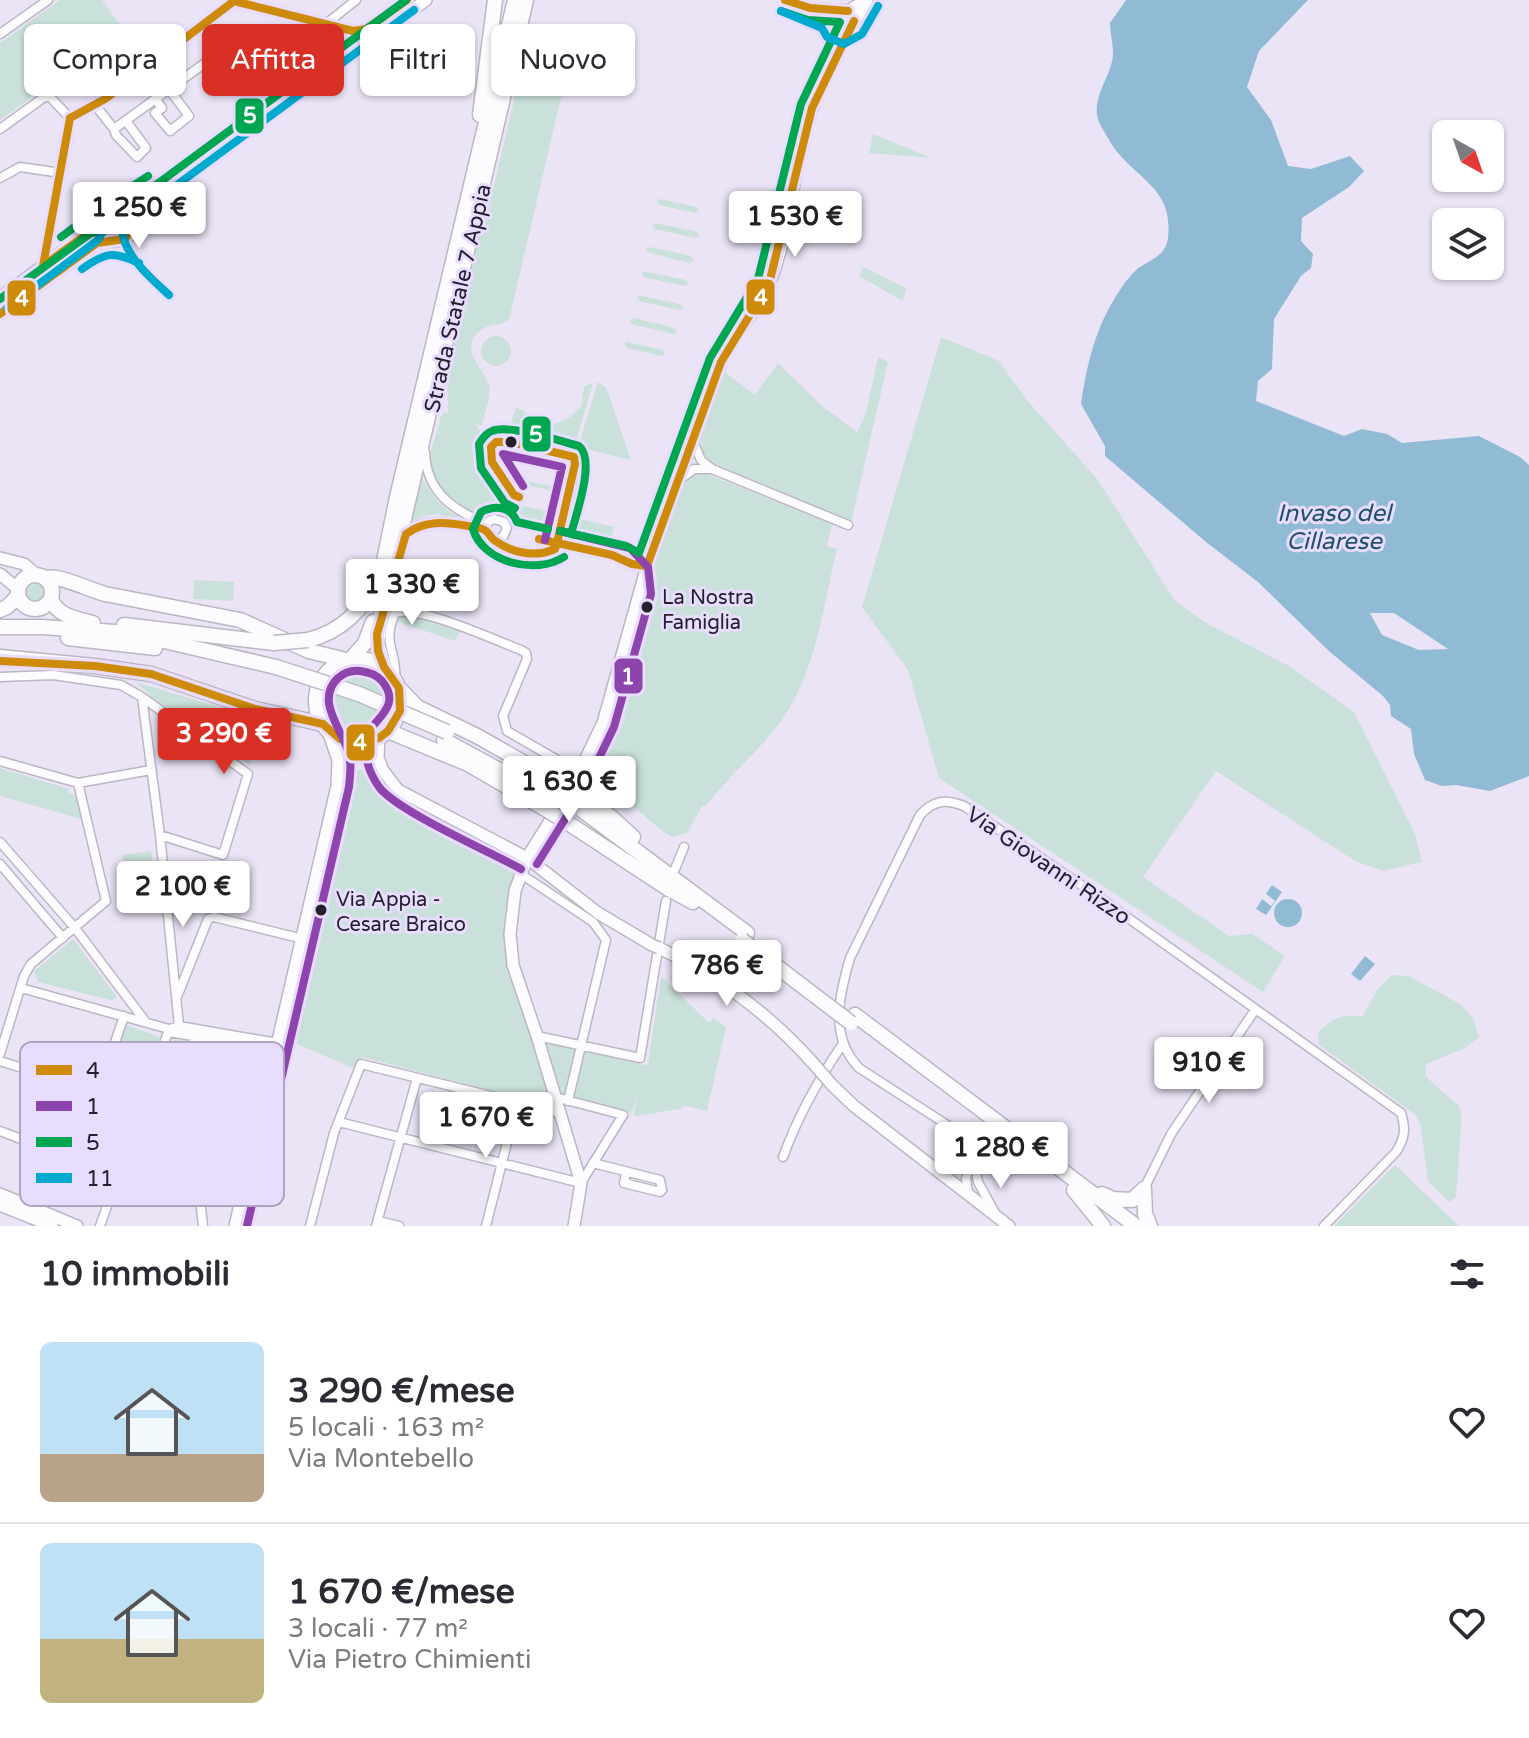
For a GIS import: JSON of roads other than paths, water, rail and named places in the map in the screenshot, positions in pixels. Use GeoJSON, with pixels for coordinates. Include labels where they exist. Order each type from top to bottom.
{"type":"FeatureCollection","features":[{"type":"Feature","properties":{"kind":"highway"},"geometry":{"type":"LineString","coordinates":[[472,188],[495,0]]}},
{"type":"Feature","properties":{"kind":"highway","name":"Strada Statale 7 Appia"},"geometry":{"type":"LineString","coordinates":[[389,533],[519,7]]}},
{"type":"Feature","properties":{"kind":"highway","name":"Strada Statale 7 Appia"},"geometry":{"type":"LineString","coordinates":[[384,667],[378,651],[377,634],[425,435],[519,7]]}},
{"type":"Feature","properties":{"kind":"highway"},"geometry":{"type":"LineString","coordinates":[[0,619],[129,625],[309,645],[338,628],[361,606],[373,585],[389,533]]}},
{"type":"Feature","properties":{"kind":"highway"},"geometry":{"type":"LineString","coordinates":[[389,533],[371,630],[362,648],[324,676],[316,695],[318,715],[326,728],[340,739],[360,743],[384,734],[400,711],[397,684]]}},
{"type":"Feature","properties":{"kind":"highway"},"geometry":{"type":"LineString","coordinates":[[42,576],[51,586],[53,606],[61,613],[93,623]]}},
{"type":"Feature","properties":{"kind":"highway"},"geometry":{"type":"LineString","coordinates":[[0,610],[7,607],[23,579],[42,576],[62,578],[83,588],[232,618],[349,660],[374,661],[384,667],[417,707],[477,736],[555,797]]}},
{"type":"Feature","properties":{"kind":"highway"},"geometry":{"type":"LineString","coordinates":[[18,592],[23,605],[33,609],[43,607],[60,591],[83,588]]}},
{"type":"Feature","properties":{"kind":"highway"},"geometry":{"type":"LineString","coordinates":[[129,625],[181,637],[242,657],[445,736],[555,797],[1077,1187],[1136,1226]]}},
{"type":"Feature","properties":{"kind":"highway"},"geometry":{"type":"LineString","coordinates":[[0,627],[130,633],[242,657]]}},
{"type":"Feature","properties":{"kind":"highway"},"geometry":{"type":"LineString","coordinates":[[0,635],[57,637],[162,649],[276,671]]}},
{"type":"Feature","properties":{"kind":"highway"},"geometry":{"type":"LineString","coordinates":[[309,645],[324,676]]}},
{"type":"Feature","properties":{"kind":"highway"},"geometry":{"type":"LineString","coordinates":[[4,659],[151,674],[255,709],[326,728]]}},
{"type":"Feature","properties":{"kind":"highway"},"geometry":{"type":"LineString","coordinates":[[384,734],[555,797]]}},
{"type":"Feature","properties":{"kind":"highway"},"geometry":{"type":"LineString","coordinates":[[1077,1187],[1122,1201],[1132,1200],[1144,1189]]}},
{"type":"Feature","properties":{"kind":"highway"},"geometry":{"type":"LineString","coordinates":[[1077,1187],[1103,1226]]}},
{"type":"Feature","properties":{"kind":"highway"},"geometry":{"type":"LineString","coordinates":[[1077,1187],[1119,1226]]}},
{"type":"Feature","properties":{"kind":"highway"},"geometry":{"type":"LineString","coordinates":[[1144,1189],[1145,1214],[1150,1226]]}},
{"type":"Feature","properties":{"kind":"street"},"geometry":{"type":"LineString","coordinates":[[0,34],[48,0]]}},
{"type":"Feature","properties":{"kind":"street"},"geometry":{"type":"LineString","coordinates":[[70,118],[95,105],[233,0],[326,24],[356,0]]}},
{"type":"Feature","properties":{"kind":"street"},"geometry":{"type":"LineString","coordinates":[[373,24],[407,0]]}},
{"type":"Feature","properties":{"kind":"street"},"geometry":{"type":"LineString","coordinates":[[134,222],[144,209],[426,0]]}},
{"type":"Feature","properties":{"kind":"street"},"geometry":{"type":"LineString","coordinates":[[785,0],[842,20]]}},
{"type":"Feature","properties":{"kind":"street"},"geometry":{"type":"LineString","coordinates":[[581,1183],[513,965],[510,934],[515,891],[527,858],[580,773],[613,693],[647,566],[728,348],[769,284],[807,126],[819,90],[839,52],[842,20],[866,0]]}},
{"type":"Feature","properties":{"kind":"street"},"geometry":{"type":"LineString","coordinates":[[0,129],[49,96],[70,118]]}},
{"type":"Feature","properties":{"kind":"street"},"geometry":{"type":"LineString","coordinates":[[114,129],[159,96]]}},
{"type":"Feature","properties":{"kind":"street"},"geometry":{"type":"LineString","coordinates":[[155,99],[162,108],[155,113],[170,131],[189,116],[174,96]]}},
{"type":"Feature","properties":{"kind":"street"},"geometry":{"type":"LineString","coordinates":[[0,298],[90,231],[105,205],[123,205],[136,200],[276,96]]}},
{"type":"Feature","properties":{"kind":"street"},"geometry":{"type":"LineString","coordinates":[[95,105],[116,135],[137,157],[146,148],[126,121]]}},
{"type":"Feature","properties":{"kind":"street"},"geometry":{"type":"LineString","coordinates":[[43,266],[70,118]]}},
{"type":"Feature","properties":{"kind":"street"},"geometry":{"type":"LineString","coordinates":[[0,178],[20,167],[61,173]]}},
{"type":"Feature","properties":{"kind":"street"},"geometry":{"type":"LineString","coordinates":[[0,314],[97,243],[125,239],[134,222],[131,212],[123,205]]}},
{"type":"Feature","properties":{"kind":"street"},"geometry":{"type":"LineString","coordinates":[[95,221],[98,233],[108,241]]}},
{"type":"Feature","properties":{"kind":"street"},"geometry":{"type":"LineString","coordinates":[[386,596],[394,580],[406,534],[414,527],[427,522],[441,522],[486,527],[460,514],[433,486],[426,468],[425,435]]}},
{"type":"Feature","properties":{"kind":"street"},"geometry":{"type":"LineString","coordinates":[[693,441],[701,464]]}},
{"type":"Feature","properties":{"kind":"street"},"geometry":{"type":"LineString","coordinates":[[687,458],[848,525]]}},
{"type":"Feature","properties":{"kind":"street"},"geometry":{"type":"LineString","coordinates":[[678,481],[701,464]]}},
{"type":"Feature","properties":{"kind":"street"},"geometry":{"type":"LineString","coordinates":[[0,558],[24,564],[42,576]]}},
{"type":"Feature","properties":{"kind":"street"},"geometry":{"type":"LineString","coordinates":[[0,574],[18,592]]}},
{"type":"Feature","properties":{"kind":"street"},"geometry":{"type":"LineString","coordinates":[[397,684],[397,669],[388,644],[388,632],[395,613],[410,610],[526,653],[525,667],[503,716],[507,731],[580,773]]}},
{"type":"Feature","properties":{"kind":"street"},"geometry":{"type":"LineString","coordinates":[[0,677],[53,675],[121,685],[248,774],[223,855],[160,835]]}},
{"type":"Feature","properties":{"kind":"street"},"geometry":{"type":"LineString","coordinates":[[142,697],[160,835],[175,1001],[167,1042]]}},
{"type":"Feature","properties":{"kind":"street"},"geometry":{"type":"LineString","coordinates":[[278,1042],[337,786],[338,760],[326,728]]}},
{"type":"Feature","properties":{"kind":"street"},"geometry":{"type":"LineString","coordinates":[[383,773],[378,758],[384,734]]}},
{"type":"Feature","properties":{"kind":"street"},"geometry":{"type":"LineString","coordinates":[[337,786],[347,761],[360,743],[398,790],[527,858],[598,913],[711,975],[763,1013],[788,1035],[854,1106],[1009,1226]]}},
{"type":"Feature","properties":{"kind":"street"},"geometry":{"type":"LineString","coordinates":[[344,771],[355,761],[367,760],[383,773]]}},
{"type":"Feature","properties":{"kind":"street"},"geometry":{"type":"LineString","coordinates":[[0,761],[78,783],[151,770]]}},
{"type":"Feature","properties":{"kind":"street"},"geometry":{"type":"LineString","coordinates":[[0,1054],[31,964],[106,901],[78,783]]}},
{"type":"Feature","properties":{"kind":"street","name":"Via Giovanni Rizzo"},"geometry":{"type":"LineString","coordinates":[[842,1045],[839,1016],[850,958],[920,815],[930,805],[947,800],[964,806],[1401,1113],[1405,1125],[1404,1139],[1396,1152],[1324,1226]]}},
{"type":"Feature","properties":{"kind":"street"},"geometry":{"type":"LineString","coordinates":[[0,842],[75,928],[145,1021]]}},
{"type":"Feature","properties":{"kind":"street"},"geometry":{"type":"LineString","coordinates":[[675,869],[684,847]]}},
{"type":"Feature","properties":{"kind":"street"},"geometry":{"type":"LineString","coordinates":[[0,864],[63,938]]}},
{"type":"Feature","properties":{"kind":"street"},"geometry":{"type":"LineString","coordinates":[[521,874],[593,922],[606,940],[568,1101]]}},
{"type":"Feature","properties":{"kind":"street"},"geometry":{"type":"LineString","coordinates":[[537,1036],[640,1058],[666,901]]}},
{"type":"Feature","properties":{"kind":"street"},"geometry":{"type":"LineString","coordinates":[[175,1001],[208,919],[214,917],[303,939]]}},
{"type":"Feature","properties":{"kind":"street"},"geometry":{"type":"LineString","coordinates":[[21,988],[172,1029],[252,1042]]}},
{"type":"Feature","properties":{"kind":"street"},"geometry":{"type":"LineString","coordinates":[[1144,1189],[1171,1134],[1255,1010]]}},
{"type":"Feature","properties":{"kind":"street"},"geometry":{"type":"LineString","coordinates":[[115,1042],[124,1016]]}},
{"type":"Feature","properties":{"kind":"street"},"geometry":{"type":"LineString","coordinates":[[193,1042],[195,1033]]}},
{"type":"Feature","properties":{"kind":"street"},"geometry":{"type":"LineString","coordinates":[[783,1157],[794,1127],[842,1045],[859,1068],[969,1139],[977,1175],[996,1215]]}},
{"type":"Feature","properties":{"kind":"street"},"geometry":{"type":"LineString","coordinates":[[0,1061],[20,1067]]}},
{"type":"Feature","properties":{"kind":"street"},"geometry":{"type":"LineString","coordinates":[[310,1226],[339,1122],[361,1064],[560,1113]]}},
{"type":"Feature","properties":{"kind":"street"},"geometry":{"type":"LineString","coordinates":[[399,1226],[377,1223],[417,1078]]}},
{"type":"Feature","properties":{"kind":"street"},"geometry":{"type":"LineString","coordinates":[[555,1097],[623,1115],[581,1183],[574,1226]]}},
{"type":"Feature","properties":{"kind":"street"},"geometry":{"type":"LineString","coordinates":[[486,1226],[517,1103]]}},
{"type":"Feature","properties":{"kind":"street"},"geometry":{"type":"LineString","coordinates":[[339,1122],[581,1183]]}},
{"type":"Feature","properties":{"kind":"street"},"geometry":{"type":"LineString","coordinates":[[0,1131],[20,1139]]}},
{"type":"Feature","properties":{"kind":"street"},"geometry":{"type":"LineString","coordinates":[[968,1194],[966,1187],[974,1152]]}},
{"type":"Feature","properties":{"kind":"street"},"geometry":{"type":"LineString","coordinates":[[593,1163],[626,1173]]}},
{"type":"Feature","properties":{"kind":"street"},"geometry":{"type":"LineString","coordinates":[[946,1177],[970,1165]]}},
{"type":"Feature","properties":{"kind":"street"},"geometry":{"type":"LineString","coordinates":[[968,1194],[974,1189],[977,1175]]}},
{"type":"Feature","properties":{"kind":"street"},"geometry":{"type":"LineString","coordinates":[[0,1194],[20,1202]]}},
{"type":"Feature","properties":{"kind":"street"},"geometry":{"type":"LineString","coordinates":[[0,1205],[37,1223],[52,1226]]}},
{"type":"Feature","properties":{"kind":"street"},"geometry":{"type":"LineString","coordinates":[[29,1206],[77,1226]]}},
{"type":"Feature","properties":{"kind":"street"},"geometry":{"type":"LineString","coordinates":[[100,1226],[107,1206]]}},
{"type":"Feature","properties":{"kind":"street"},"geometry":{"type":"LineString","coordinates":[[201,1206],[203,1226]]}},
{"type":"Feature","properties":{"kind":"street"},"geometry":{"type":"LineString","coordinates":[[235,1226],[240,1206]]}},
{"type":"Feature","properties":{"kind":"water","name":"Invaso del Cillarese"},"geometry":{"type":"Polygon","coordinates":[[[1126,0],[1308,0],[1259,51],[1247,87],[1271,120],[1288,166],[1311,169],[1350,156],[1364,171],[1349,187],[1302,218],[1301,241],[1313,254],[1311,268],[1301,276],[1274,319],[1272,369],[1258,381],[1256,401],[1344,436],[1362,429],[1387,434],[1402,443],[1479,436],[1520,457],[1529,465],[1529,776],[1490,791],[1456,785],[1442,786],[1425,780],[1414,754],[1411,729],[1391,716],[1390,705],[1383,696],[1330,652],[1258,582],[1105,456],[1105,446],[1081,404],[1090,359],[1105,317],[1122,287],[1137,269],[1158,256],[1168,238],[1166,210],[1161,199],[1116,150],[1098,120],[1097,103],[1112,60],[1110,23],[1126,0]],[[1370,613],[1382,635],[1419,650],[1448,649],[1394,613],[1370,613]]]}},
{"type":"Feature","properties":{"kind":"water"},"geometry":{"type":"Polygon","coordinates":[[[1272,885],[1282,892],[1266,915],[1256,909],[1262,899],[1271,906],[1275,901],[1266,894],[1272,885]]]}},
{"type":"Feature","properties":{"kind":"water"},"geometry":{"type":"Polygon","coordinates":[[[1288,899],[1298,903],[1302,913],[1298,923],[1288,927],[1278,923],[1274,913],[1278,903],[1288,899]]]}},
{"type":"Feature","properties":{"kind":"water"},"geometry":{"type":"Polygon","coordinates":[[[1365,956],[1375,964],[1360,981],[1351,974],[1365,956]]]}},
{"type":"Feature","properties":{"kind":"place","name":"La Nostra Famiglia"},"geometry":{"type":"Point","coordinates":[647,607]}},
{"type":"Feature","properties":{"kind":"place","name":"Via Appia - Cesare Braico"},"geometry":{"type":"Point","coordinates":[321,910]}}]}
